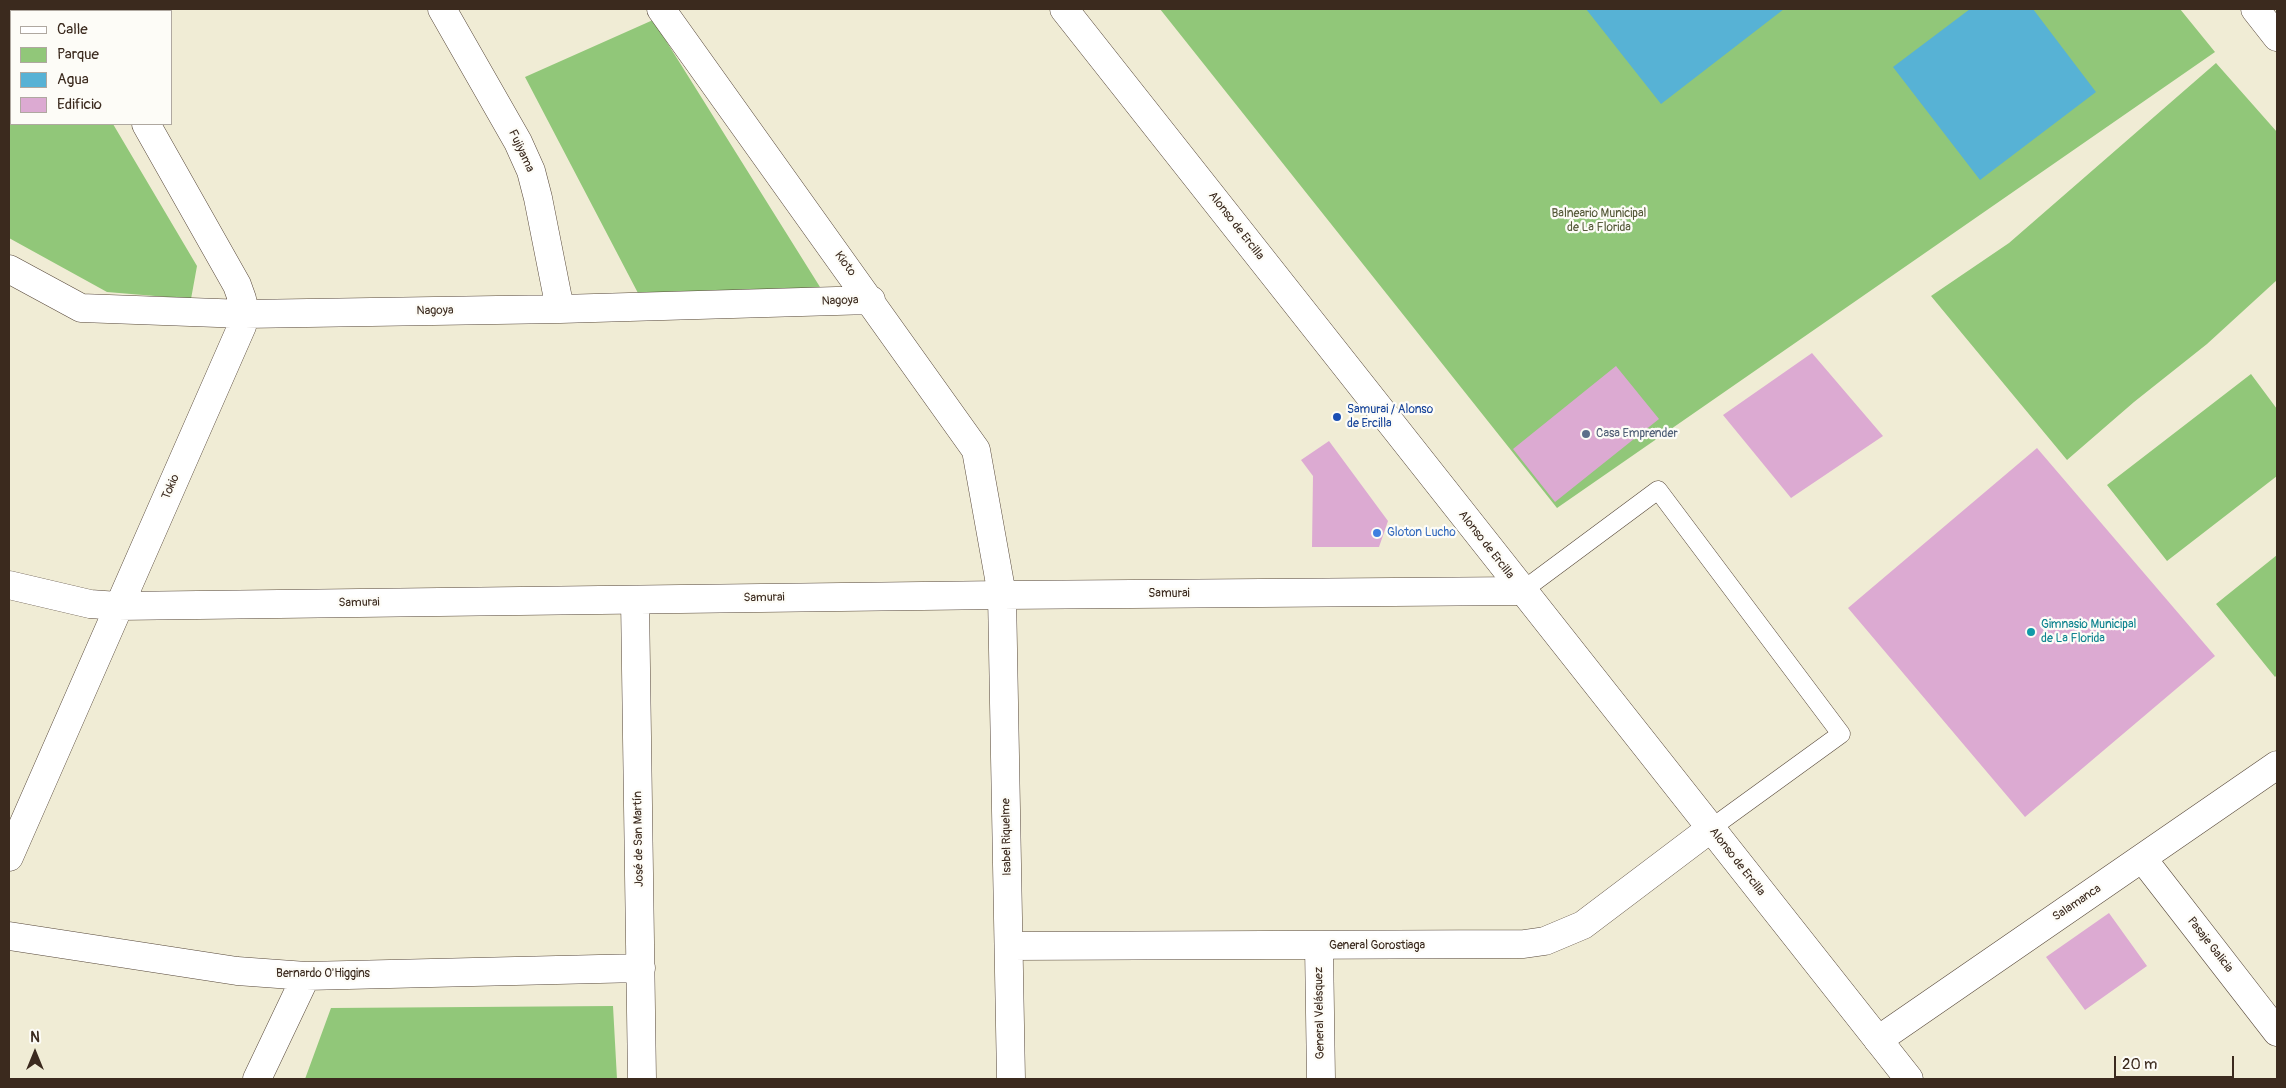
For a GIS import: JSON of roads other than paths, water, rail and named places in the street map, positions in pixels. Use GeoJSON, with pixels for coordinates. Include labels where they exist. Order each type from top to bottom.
{"type":"FeatureCollection","features":[{"type":"Feature","properties":{"kind":"street","name":"Fujiyama"},"geometry":{"type":"LineString","coordinates":[[442,9],[518,142],[531,171],[560,309]]}},
{"type":"Feature","properties":{"kind":"street","name":"Kioto"},"geometry":{"type":"LineString","coordinates":[[661,9],[871,300],[976,450],[1002,595]]}},
{"type":"Feature","properties":{"kind":"street","name":"Alonso de Ercilla"},"geometry":{"type":"LineString","coordinates":[[1064,9],[1878,1040],[1906,1079]]}},
{"type":"Feature","properties":{"kind":"street"},"geometry":{"type":"LineString","coordinates":[[2255,9],[2277,37]]}},
{"type":"Feature","properties":{"kind":"street"},"geometry":{"type":"LineString","coordinates":[[147,125],[237,285],[245,314]]}},
{"type":"Feature","properties":{"kind":"street","name":"Nagoya"},"geometry":{"type":"LineString","coordinates":[[9,269],[81,308],[245,314],[560,309],[871,300]]}},
{"type":"Feature","properties":{"kind":"street","name":"Tokio"},"geometry":{"type":"LineString","coordinates":[[9,857],[238,337],[245,314]]}},
{"type":"Feature","properties":{"kind":"street","name":"Samurai"},"geometry":{"type":"LineString","coordinates":[[9,585],[90,604],[118,606],[1002,595],[1522,591]]}},
{"type":"Feature","properties":{"kind":"street","name":"Isabel Riquelme"},"geometry":{"type":"LineString","coordinates":[[1002,595],[1011,1079]]}},
{"type":"Feature","properties":{"kind":"street","name":"José de San Martín"},"geometry":{"type":"LineString","coordinates":[[635,600],[642,1079]]}},
{"type":"Feature","properties":{"kind":"street","name":"Salamanca"},"geometry":{"type":"LineString","coordinates":[[1878,1040],[2277,766]]}},
{"type":"Feature","properties":{"kind":"street","name":"General Gorostiaga"},"geometry":{"type":"LineString","coordinates":[[1009,946],[1509,945],[1545,940],[1583,925],[1600,914],[1710,829]]}},
{"type":"Feature","properties":{"kind":"street","name":"Pasaje Galicia"},"geometry":{"type":"LineString","coordinates":[[2142,858],[2277,1032]]}},
{"type":"Feature","properties":{"kind":"street","name":"Bernardo O'Higgins"},"geometry":{"type":"LineString","coordinates":[[9,936],[237,971],[306,976],[641,968]]}},
{"type":"Feature","properties":{"kind":"street","name":"General Velásquez"},"geometry":{"type":"LineString","coordinates":[[1319,946],[1321,1079]]}},
{"type":"Feature","properties":{"kind":"street"},"geometry":{"type":"LineString","coordinates":[[257,1079],[306,976]]}},
{"type":"Feature","properties":{"kind":"lane"},"geometry":{"type":"LineString","coordinates":[[1522,591],[1658,490],[1842,734],[1710,829]]}},
{"type":"Feature","properties":{"kind":"water"},"geometry":{"type":"Polygon","coordinates":[[[1586,9],[1784,9],[1661,104],[1586,9]]]}},
{"type":"Feature","properties":{"kind":"water"},"geometry":{"type":"Polygon","coordinates":[[[1970,9],[2033,9],[2096,92],[1980,180],[1893,67],[1970,9]]]}},
{"type":"Feature","properties":{"kind":"place","name":"Samurai / Alonso de Ercilla"},"geometry":{"type":"Point","coordinates":[1337,417]}},
{"type":"Feature","properties":{"kind":"place","name":"Casa Emprender"},"geometry":{"type":"Point","coordinates":[1586,434]}},
{"type":"Feature","properties":{"kind":"place","name":"Gloton Lucho"},"geometry":{"type":"Point","coordinates":[1377,533]}},
{"type":"Feature","properties":{"kind":"place","name":"Gimnasio Municipal de La Florida"},"geometry":{"type":"Point","coordinates":[2031,632]}},
{"type":"Feature","properties":{"kind":"park label","name":"Balneario Municipal de La Florida"},"geometry":{"type":"Point","coordinates":[1599,221]}}]}
